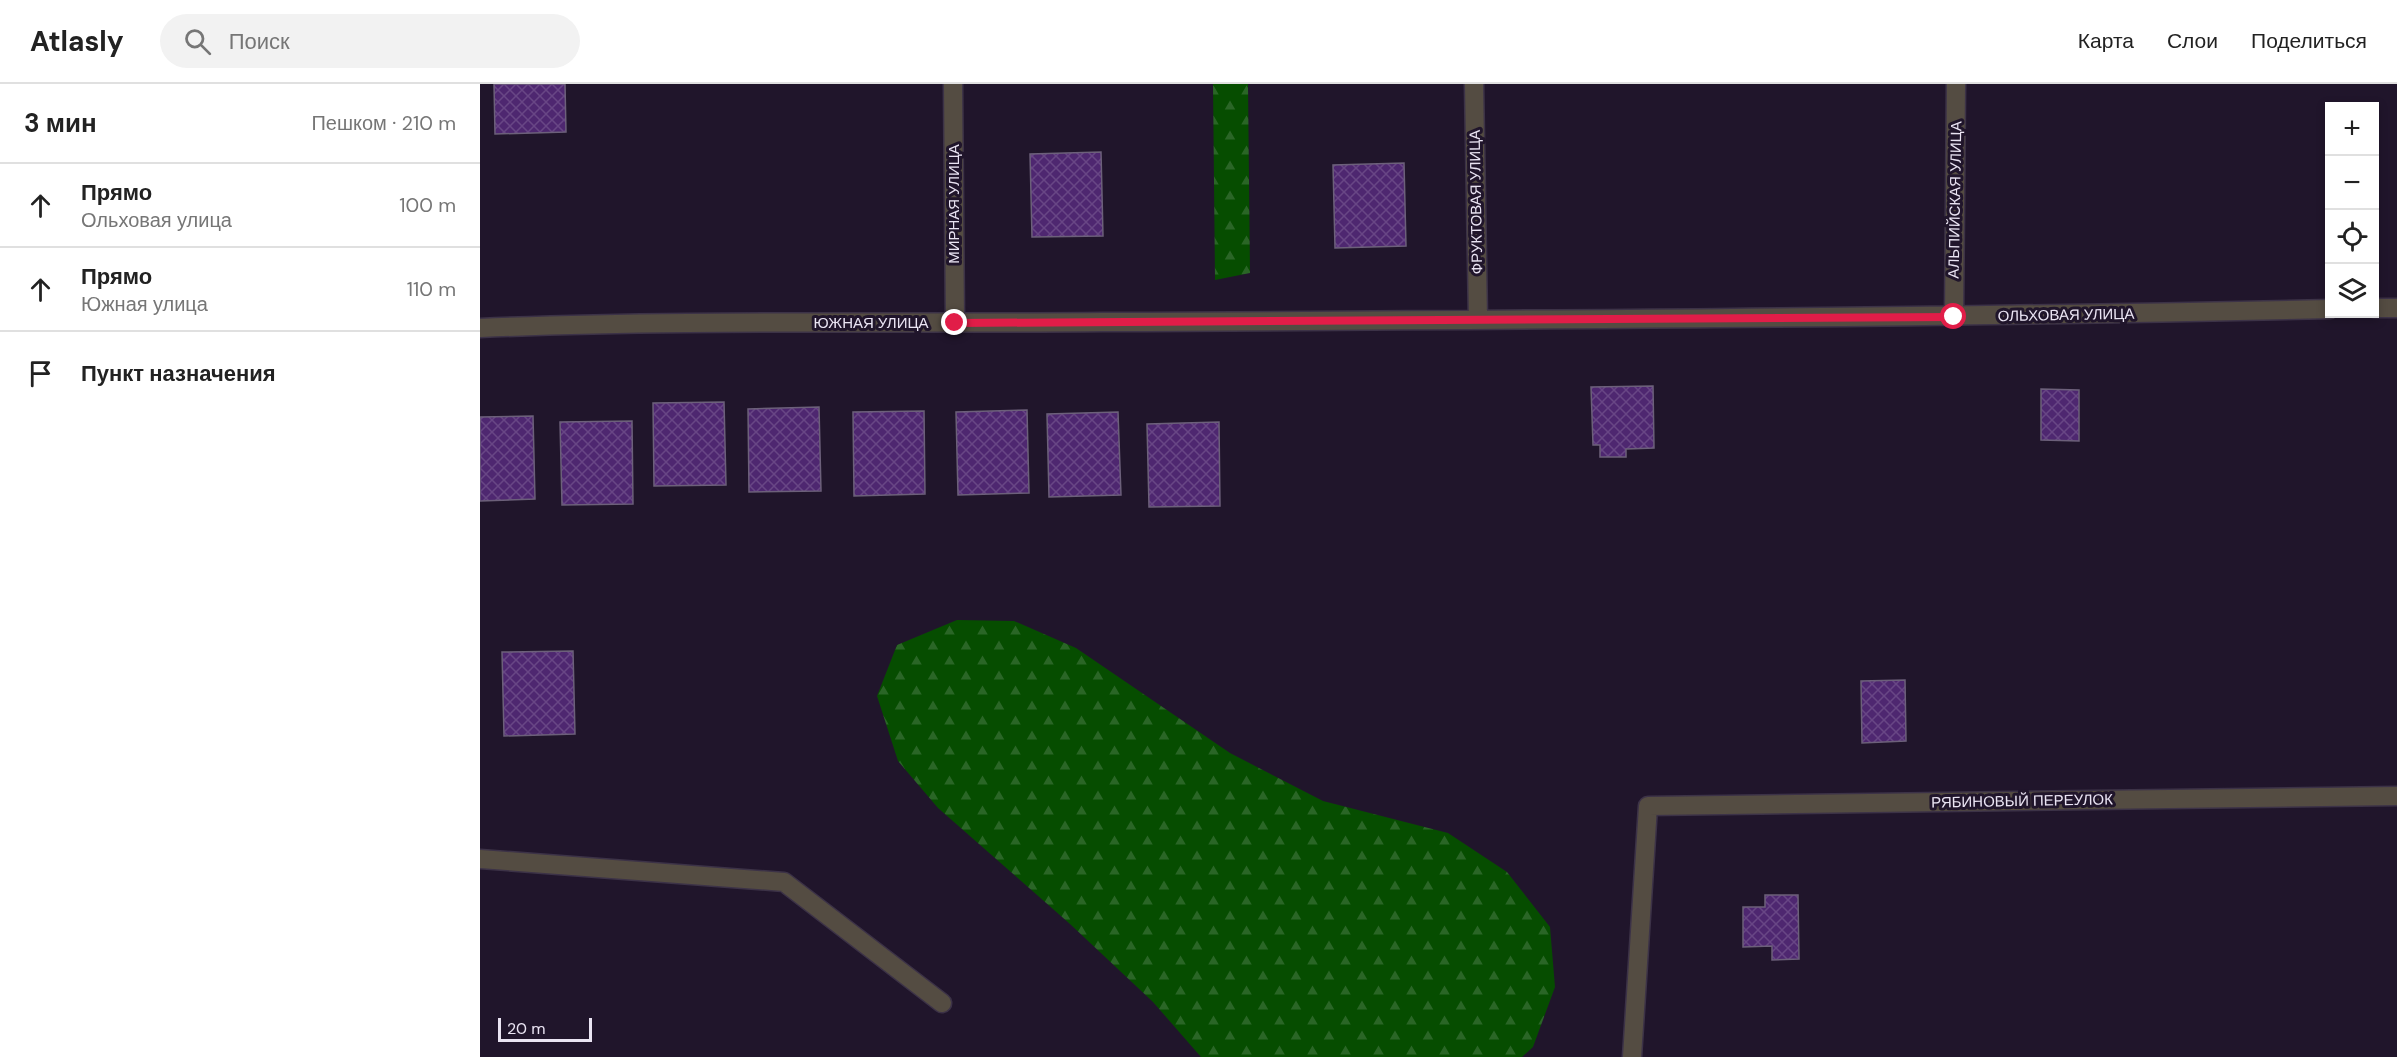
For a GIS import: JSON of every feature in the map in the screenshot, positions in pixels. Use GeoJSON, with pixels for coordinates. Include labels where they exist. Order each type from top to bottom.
{"type":"FeatureCollection","features":[{"type":"Feature","properties":{"kind":"street","name":"МИРНАЯ УЛИЦА"},"geometry":{"type":"LineString","coordinates":[[953,84],[955,323]]}},
{"type":"Feature","properties":{"kind":"street","name":"ФРУКТОВАЯ УЛИЦА"},"geometry":{"type":"LineString","coordinates":[[1474,84],[1478,320]]}},
{"type":"Feature","properties":{"kind":"street","name":"АЛЬПИЙСКАЯ УЛИЦА"},"geometry":{"type":"LineString","coordinates":[[1954,317],[1956,84]]}},
{"type":"Feature","properties":{"kind":"street"},"geometry":{"type":"LineString","coordinates":[[2379,308],[2397,308]]}},
{"type":"Feature","properties":{"kind":"street","name":"ОЛЬХОВАЯ УЛИЦА"},"geometry":{"type":"LineString","coordinates":[[1478,320],[1954,317],[2325,309]]}},
{"type":"Feature","properties":{"kind":"street","name":"ЮЖНАЯ УЛИЦА"},"geometry":{"type":"LineString","coordinates":[[480,328],[601,323],[1478,320]]}},
{"type":"Feature","properties":{"kind":"street","name":"РЯБИНОВЫЙ ПЕРЕУЛОК"},"geometry":{"type":"LineString","coordinates":[[1632,1057],[1648,806],[2397,796]]}},
{"type":"Feature","properties":{"kind":"street"},"geometry":{"type":"LineString","coordinates":[[480,859],[784,882],[942,1003]]}},
{"type":"Feature","properties":{"kind":"green space"},"geometry":{"type":"Polygon","coordinates":[[[1213,84],[1248,84],[1250,273],[1215,280],[1213,84]]]}},
{"type":"Feature","properties":{"kind":"green space"},"geometry":{"type":"Polygon","coordinates":[[[957,620],[1014,621],[1076,648],[1230,753],[1323,801],[1448,833],[1507,872],[1550,927],[1555,987],[1533,1047],[1522,1057],[1201,1057],[1153,1002],[1070,924],[938,808],[898,761],[877,696],[897,645],[957,620]]]}},
{"type":"Feature","properties":{"kind":"building"},"geometry":{"type":"Polygon","coordinates":[[[494,84],[565,84],[566,132],[495,134],[494,84]]]}},
{"type":"Feature","properties":{"kind":"building"},"geometry":{"type":"Polygon","coordinates":[[[1101,152],[1103,236],[1032,237],[1030,154],[1101,152]]]}},
{"type":"Feature","properties":{"kind":"building"},"geometry":{"type":"Polygon","coordinates":[[[1404,163],[1406,246],[1335,248],[1333,165],[1404,163]]]}},
{"type":"Feature","properties":{"kind":"building"},"geometry":{"type":"Polygon","coordinates":[[[1653,386],[1654,448],[1626,449],[1626,457],[1600,457],[1600,445],[1593,445],[1591,387],[1653,386]]]}},
{"type":"Feature","properties":{"kind":"building"},"geometry":{"type":"Polygon","coordinates":[[[2041,389],[2079,390],[2079,441],[2041,440],[2041,389]]]}},
{"type":"Feature","properties":{"kind":"building"},"geometry":{"type":"Polygon","coordinates":[[[724,402],[726,485],[654,486],[653,403],[724,402]]]}},
{"type":"Feature","properties":{"kind":"building"},"geometry":{"type":"Polygon","coordinates":[[[819,407],[821,491],[749,492],[748,409],[819,407]]]}},
{"type":"Feature","properties":{"kind":"building"},"geometry":{"type":"Polygon","coordinates":[[[1027,410],[1029,493],[958,495],[956,412],[1027,410]]]}},
{"type":"Feature","properties":{"kind":"building"},"geometry":{"type":"Polygon","coordinates":[[[924,411],[925,494],[854,496],[853,412],[924,411]]]}},
{"type":"Feature","properties":{"kind":"building"},"geometry":{"type":"Polygon","coordinates":[[[1118,412],[1121,495],[1049,497],[1047,414],[1118,412]]]}},
{"type":"Feature","properties":{"kind":"building"},"geometry":{"type":"Polygon","coordinates":[[[533,416],[535,499],[480,501],[480,417],[533,416]]]}},
{"type":"Feature","properties":{"kind":"building"},"geometry":{"type":"Polygon","coordinates":[[[632,421],[633,504],[562,505],[560,422],[632,421]]]}},
{"type":"Feature","properties":{"kind":"building"},"geometry":{"type":"Polygon","coordinates":[[[1219,422],[1220,506],[1149,507],[1147,424],[1219,422]]]}},
{"type":"Feature","properties":{"kind":"building"},"geometry":{"type":"Polygon","coordinates":[[[573,651],[575,734],[504,736],[502,652],[573,651]]]}},
{"type":"Feature","properties":{"kind":"building"},"geometry":{"type":"Polygon","coordinates":[[[1905,680],[1906,741],[1862,743],[1861,681],[1905,680]]]}},
{"type":"Feature","properties":{"kind":"building"},"geometry":{"type":"Polygon","coordinates":[[[1765,895],[1798,895],[1799,959],[1772,960],[1772,946],[1743,947],[1743,907],[1765,907],[1765,895]]]}},
{"type":"Feature","properties":{"kind":"route"},"geometry":{"type":"LineString","coordinates":[[955,323],[1954,317]]}}]}
